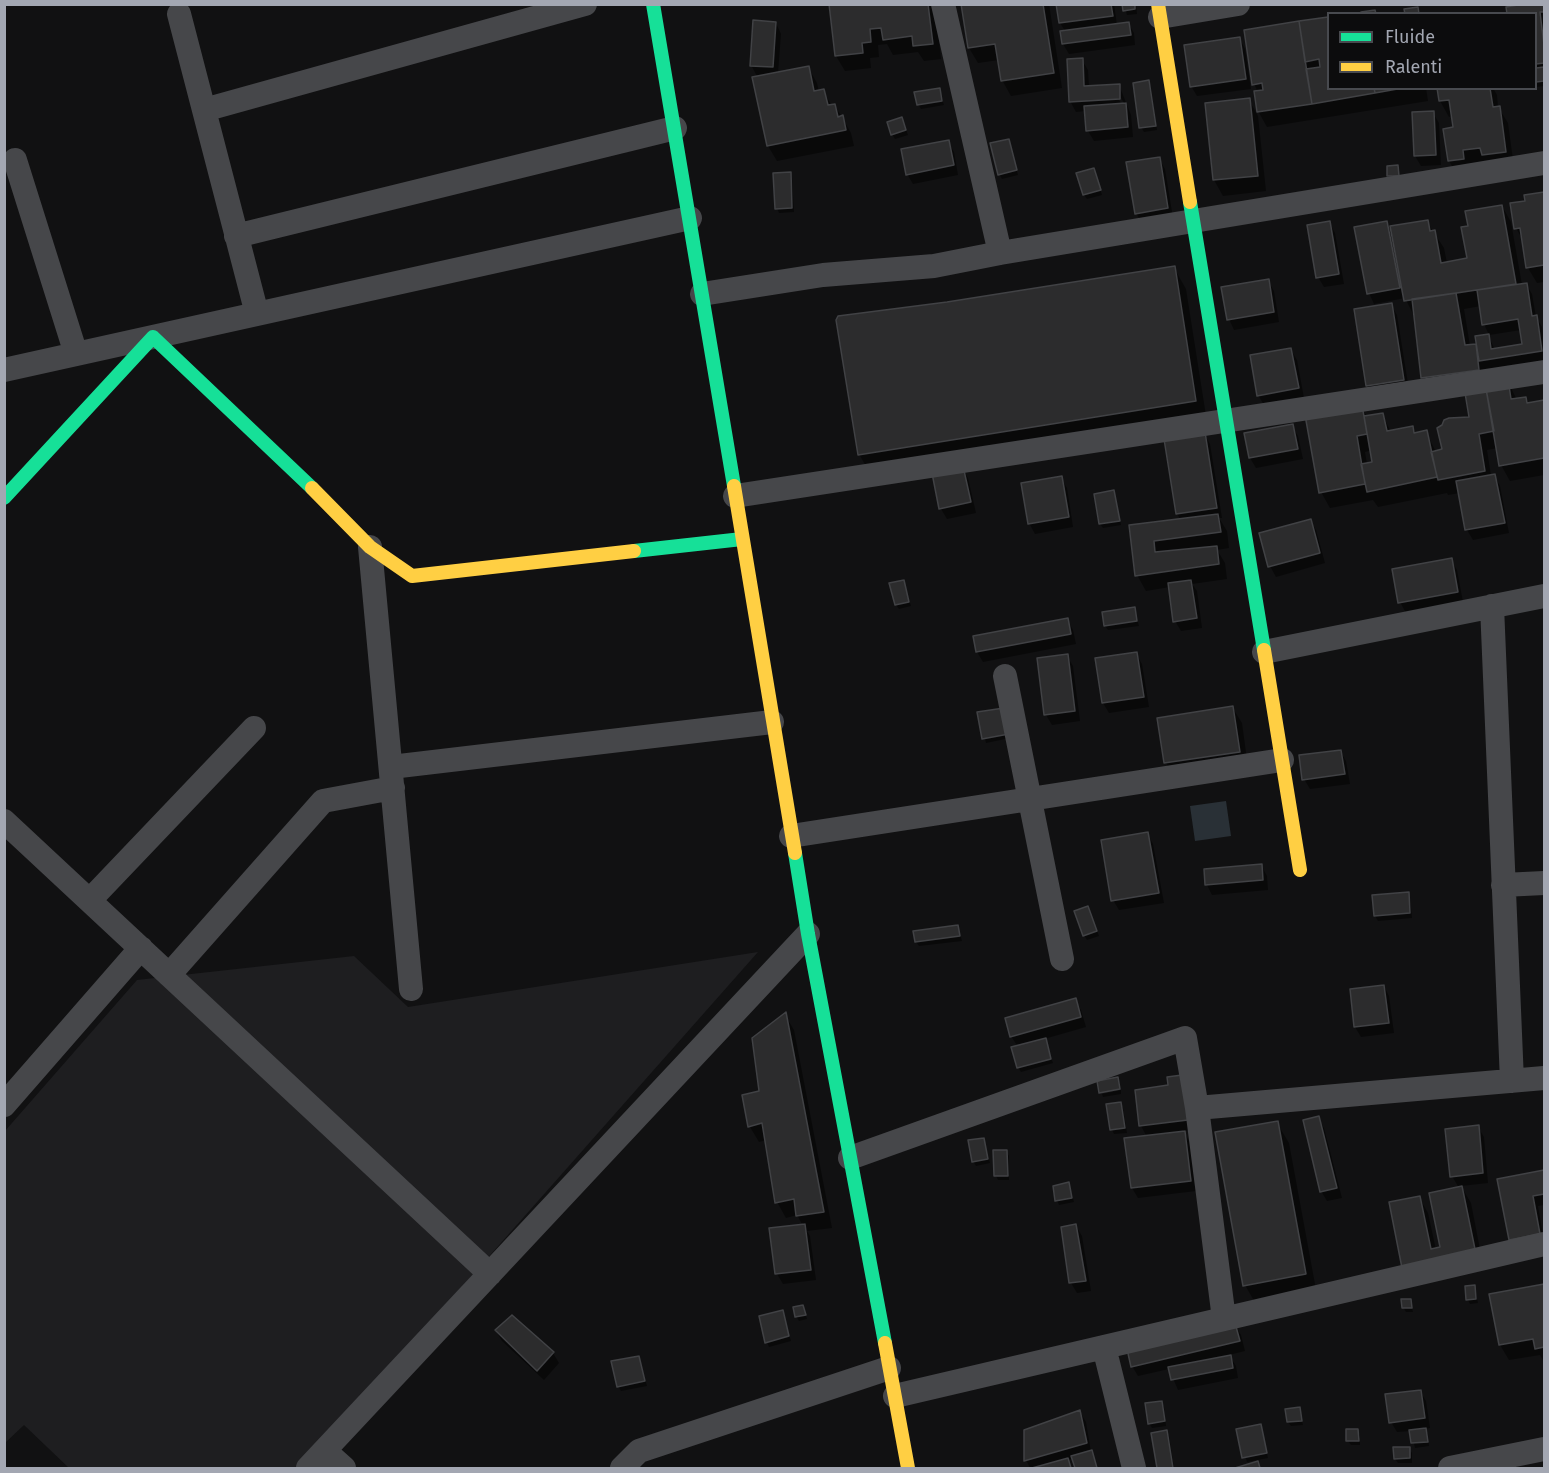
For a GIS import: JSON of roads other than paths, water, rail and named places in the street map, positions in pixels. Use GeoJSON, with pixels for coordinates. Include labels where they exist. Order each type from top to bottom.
{"type":"FeatureCollection","features":[{"type":"Feature","properties":{"kind":"street"},"geometry":{"type":"LineString","coordinates":[[204,110],[585,4]]}},
{"type":"Feature","properties":{"kind":"street"},"geometry":{"type":"LineString","coordinates":[[653,4],[808,934],[908,1468]]}},
{"type":"Feature","properties":{"kind":"street"},"geometry":{"type":"LineString","coordinates":[[943,4],[1000,253]]}},
{"type":"Feature","properties":{"kind":"street"},"geometry":{"type":"LineString","coordinates":[[1238,4],[1159,11],[1300,870]]}},
{"type":"Feature","properties":{"kind":"street"},"geometry":{"type":"LineString","coordinates":[[179,14],[257,314]]}},
{"type":"Feature","properties":{"kind":"street"},"geometry":{"type":"LineString","coordinates":[[236,236],[675,128]]}},
{"type":"Feature","properties":{"kind":"street"},"geometry":{"type":"LineString","coordinates":[[15,160],[76,354]]}},
{"type":"Feature","properties":{"kind":"street"},"geometry":{"type":"LineString","coordinates":[[702,294],[823,275],[934,267],[1000,253],[1545,163]]}},
{"type":"Feature","properties":{"kind":"street"},"geometry":{"type":"LineString","coordinates":[[4,370],[690,218]]}},
{"type":"Feature","properties":{"kind":"street"},"geometry":{"type":"LineString","coordinates":[[4,498],[153,337]]}},
{"type":"Feature","properties":{"kind":"street"},"geometry":{"type":"LineString","coordinates":[[153,337],[298,474],[370,547],[412,576],[742,539]]}},
{"type":"Feature","properties":{"kind":"street"},"geometry":{"type":"LineString","coordinates":[[735,496],[1545,372]]}},
{"type":"Feature","properties":{"kind":"street"},"geometry":{"type":"LineString","coordinates":[[370,547],[411,989]]}},
{"type":"Feature","properties":{"kind":"street"},"geometry":{"type":"LineString","coordinates":[[1264,652],[1545,596]]}},
{"type":"Feature","properties":{"kind":"street"},"geometry":{"type":"LineString","coordinates":[[1492,606],[1512,1081]]}},
{"type":"Feature","properties":{"kind":"street"},"geometry":{"type":"LineString","coordinates":[[1005,676],[1062,959]]}},
{"type":"Feature","properties":{"kind":"street"},"geometry":{"type":"LineString","coordinates":[[170,975],[323,801],[392,778],[772,722]]}},
{"type":"Feature","properties":{"kind":"street"},"geometry":{"type":"LineString","coordinates":[[90,900],[254,728]]}},
{"type":"Feature","properties":{"kind":"street"},"geometry":{"type":"LineString","coordinates":[[791,836],[1282,760]]}},
{"type":"Feature","properties":{"kind":"street"},"geometry":{"type":"LineString","coordinates":[[4,821],[490,1274]]}},
{"type":"Feature","properties":{"kind":"street"},"geometry":{"type":"LineString","coordinates":[[1503,885],[1545,883]]}},
{"type":"Feature","properties":{"kind":"street"},"geometry":{"type":"LineString","coordinates":[[308,1468],[808,934]]}},
{"type":"Feature","properties":{"kind":"street"},"geometry":{"type":"LineString","coordinates":[[4,1105],[141,948]]}},
{"type":"Feature","properties":{"kind":"street"},"geometry":{"type":"LineString","coordinates":[[850,1158],[1185,1038],[1197,1108],[1224,1319]]}},
{"type":"Feature","properties":{"kind":"street"},"geometry":{"type":"LineString","coordinates":[[1197,1108],[1545,1078]]}},
{"type":"Feature","properties":{"kind":"street"},"geometry":{"type":"LineString","coordinates":[[894,1396],[1545,1244]]}},
{"type":"Feature","properties":{"kind":"street"},"geometry":{"type":"LineString","coordinates":[[1104,1347],[1134,1468]]}},
{"type":"Feature","properties":{"kind":"street"},"geometry":{"type":"LineString","coordinates":[[622,1468],[639,1451],[889,1368]]}},
{"type":"Feature","properties":{"kind":"street"},"geometry":{"type":"LineString","coordinates":[[1450,1468],[1545,1449]]}},
{"type":"Feature","properties":{"kind":"street"},"geometry":{"type":"LineString","coordinates":[[325,1451],[344,1468]]}}]}
